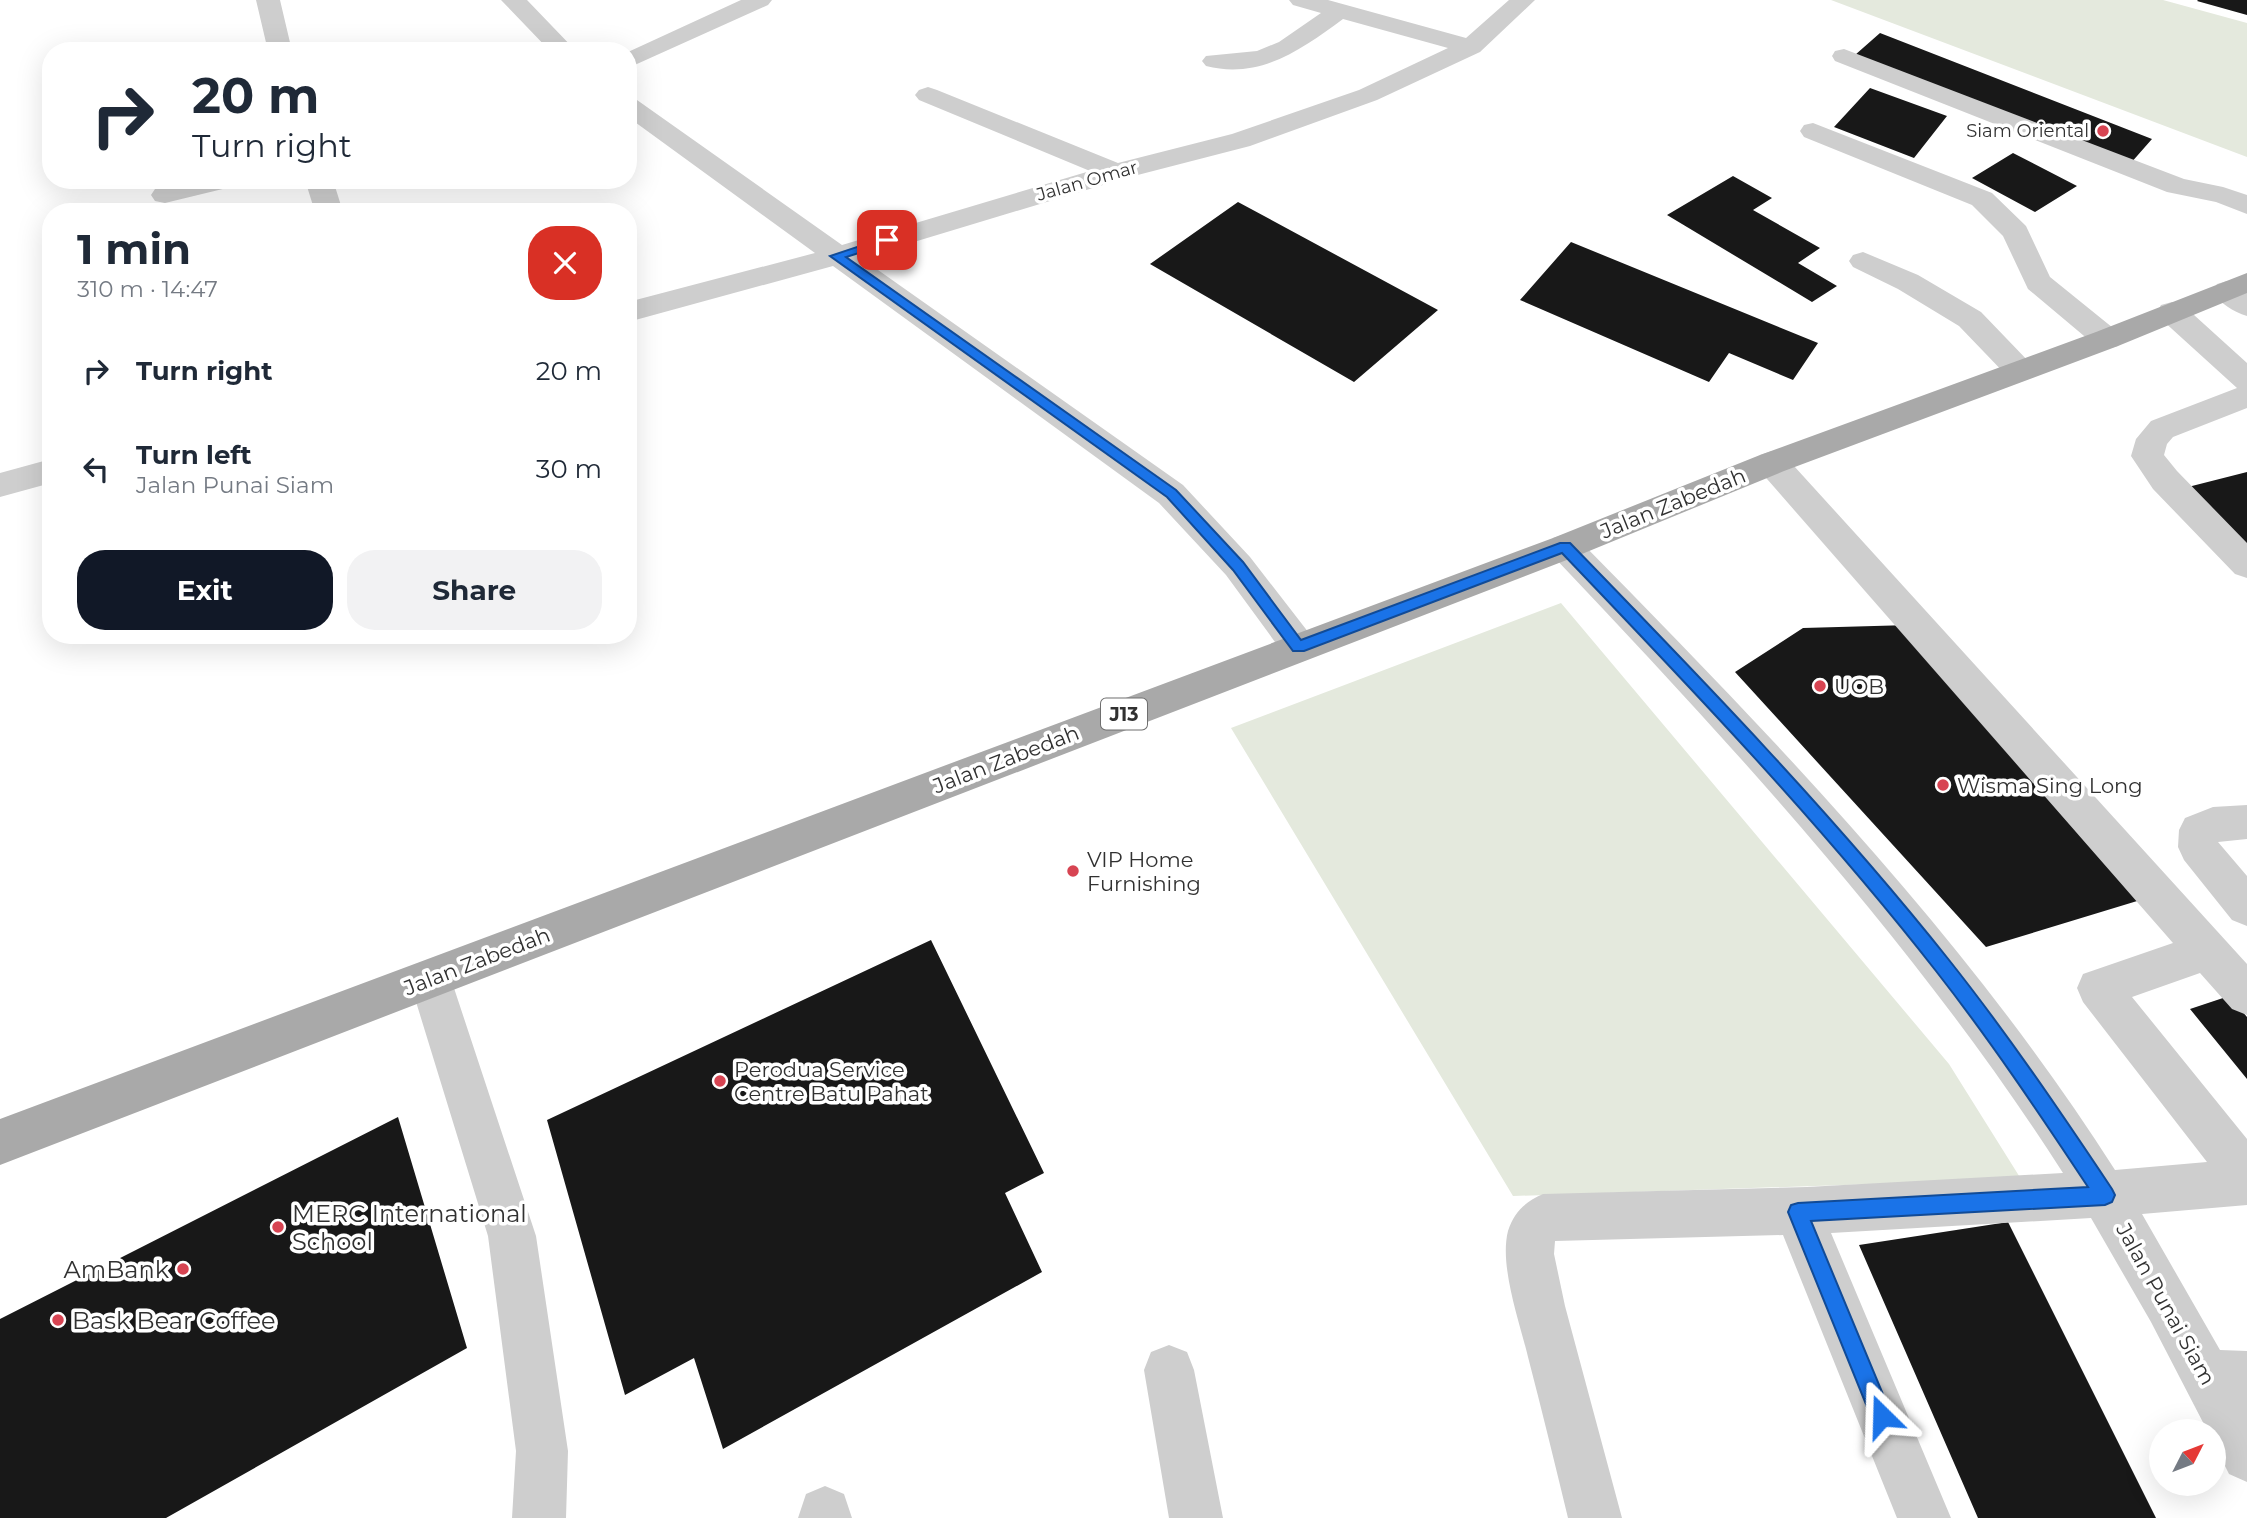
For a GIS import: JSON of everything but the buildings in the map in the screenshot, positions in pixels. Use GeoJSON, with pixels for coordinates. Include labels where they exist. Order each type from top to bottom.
{"type":"FeatureCollection","features":[{"type":"Feature","properties":{"kind":"main road","name":"Jalan Zabedah"},"geometry":{"type":"LineString","coordinates":[[0,1142],[1565,547],[1772,463],[2107,339],[2172,312],[2240,293]]}},
{"type":"Feature","properties":{"kind":"street"},"geometry":{"type":"LineString","coordinates":[[268,0],[278,42]]}},
{"type":"Feature","properties":{"kind":"street"},"geometry":{"type":"LineString","coordinates":[[513,0],[555,42]]}},
{"type":"Feature","properties":{"kind":"street"},"geometry":{"type":"LineString","coordinates":[[637,57],[760,0]]}},
{"type":"Feature","properties":{"kind":"street","name":"Jalan Omar"},"geometry":{"type":"LineString","coordinates":[[637,310],[836,256],[1116,172],[1241,140],[1368,95],[1471,47],[1523,0]]}},
{"type":"Feature","properties":{"kind":"street"},"geometry":{"type":"LineString","coordinates":[[1308,1],[1471,47]]}},
{"type":"Feature","properties":{"kind":"street"},"geometry":{"type":"LineString","coordinates":[[1214,61],[1255,60],[1276,53],[1339,11]]}},
{"type":"Feature","properties":{"kind":"street"},"geometry":{"type":"LineString","coordinates":[[1844,56],[2177,186],[2223,195],[2247,205]]}},
{"type":"Feature","properties":{"kind":"street"},"geometry":{"type":"LineString","coordinates":[[928,95],[1116,172]]}},
{"type":"Feature","properties":{"kind":"street"},"geometry":{"type":"LineString","coordinates":[[637,112],[1171,494],[1238,566],[1298,647]]}},
{"type":"Feature","properties":{"kind":"street"},"geometry":{"type":"LineString","coordinates":[[1813,131],[1982,199],[2016,232],[2038,282],[2107,339]]}},
{"type":"Feature","properties":{"kind":"street"},"geometry":{"type":"LineString","coordinates":[[165,195],[189,189]]}},
{"type":"Feature","properties":{"kind":"street"},"geometry":{"type":"LineString","coordinates":[[1863,261],[1908,282],[1970,319],[2020,371]]}},
{"type":"Feature","properties":{"kind":"street"},"geometry":{"type":"LineString","coordinates":[[2172,312],[2247,380]]}},
{"type":"Feature","properties":{"kind":"street"},"geometry":{"type":"LineString","coordinates":[[2247,396],[2162,429],[2152,439],[2147,456],[2165,480],[2247,565]]}},
{"type":"Feature","properties":{"kind":"street"},"geometry":{"type":"LineString","coordinates":[[1772,463],[2247,995]]}},
{"type":"Feature","properties":{"kind":"street"},"geometry":{"type":"LineString","coordinates":[[0,485],[42,473]]}},
{"type":"Feature","properties":{"kind":"street","name":"Jalan Punai Siam"},"geometry":{"type":"LineString","coordinates":[[1565,547],[1657,642],[1858,863],[1941,964],[2017,1064],[2227,1376],[2247,1456]]}},
{"type":"Feature","properties":{"kind":"street"},"geometry":{"type":"LineString","coordinates":[[2247,822],[2214,824],[2199,830],[2198,847],[2247,907]]}},
{"type":"Feature","properties":{"kind":"street"},"geometry":{"type":"LineString","coordinates":[[2207,951],[2098,988],[2247,1176]]}},
{"type":"Feature","properties":{"kind":"street"},"geometry":{"type":"LineString","coordinates":[[430,979],[512,1236],[542,1451],[539,1518]]}},
{"type":"Feature","properties":{"kind":"street"},"geometry":{"type":"LineString","coordinates":[[1595,1518],[1539,1306],[1530,1254],[1532,1232],[1543,1219],[1798,1212],[2105,1195],[2247,1182]]}},
{"type":"Feature","properties":{"kind":"street"},"geometry":{"type":"LineString","coordinates":[[1798,1212],[1924,1518]]}},
{"type":"Feature","properties":{"kind":"street"},"geometry":{"type":"LineString","coordinates":[[1169,1370],[1196,1518]]}},
{"type":"Feature","properties":{"kind":"shaded area"},"geometry":{"type":"Polygon","coordinates":[[[1831,0],[2163,0],[2247,23],[2247,157],[1831,0]]]}},
{"type":"Feature","properties":{"kind":"shaded area"},"geometry":{"type":"Polygon","coordinates":[[[1561,603],[1949,1064],[2021,1179],[1513,1196],[1231,728],[1561,603]]]}},
{"type":"Feature","properties":{"kind":"place","name":"Siam Oriental"},"geometry":{"type":"Point","coordinates":[2103,131]}},
{"type":"Feature","properties":{"kind":"place","name":"UOB"},"geometry":{"type":"Point","coordinates":[1820,686]}},
{"type":"Feature","properties":{"kind":"place","name":"Wisma Sing Long"},"geometry":{"type":"Point","coordinates":[1943,785]}},
{"type":"Feature","properties":{"kind":"place","name":"VIP Home Furnishing"},"geometry":{"type":"Point","coordinates":[1073,871]}},
{"type":"Feature","properties":{"kind":"place","name":"Perodua Service Centre Batu Pahat"},"geometry":{"type":"Point","coordinates":[720,1081]}},
{"type":"Feature","properties":{"kind":"place","name":"MERC International School"},"geometry":{"type":"Point","coordinates":[278,1227]}},
{"type":"Feature","properties":{"kind":"place","name":"AmBank"},"geometry":{"type":"Point","coordinates":[183,1269]}},
{"type":"Feature","properties":{"kind":"place","name":"Bask Bear Coffee"},"geometry":{"type":"Point","coordinates":[58,1320]}},
{"type":"Feature","properties":{"kind":"route"},"geometry":{"type":"LineString","coordinates":[[887,240],[836,256],[1171,494],[1238,566],[1298,647],[1565,547],[1657,642],[1858,863],[1941,964],[2017,1064],[2105,1195],[1798,1212],[1882,1416]]}}]}
